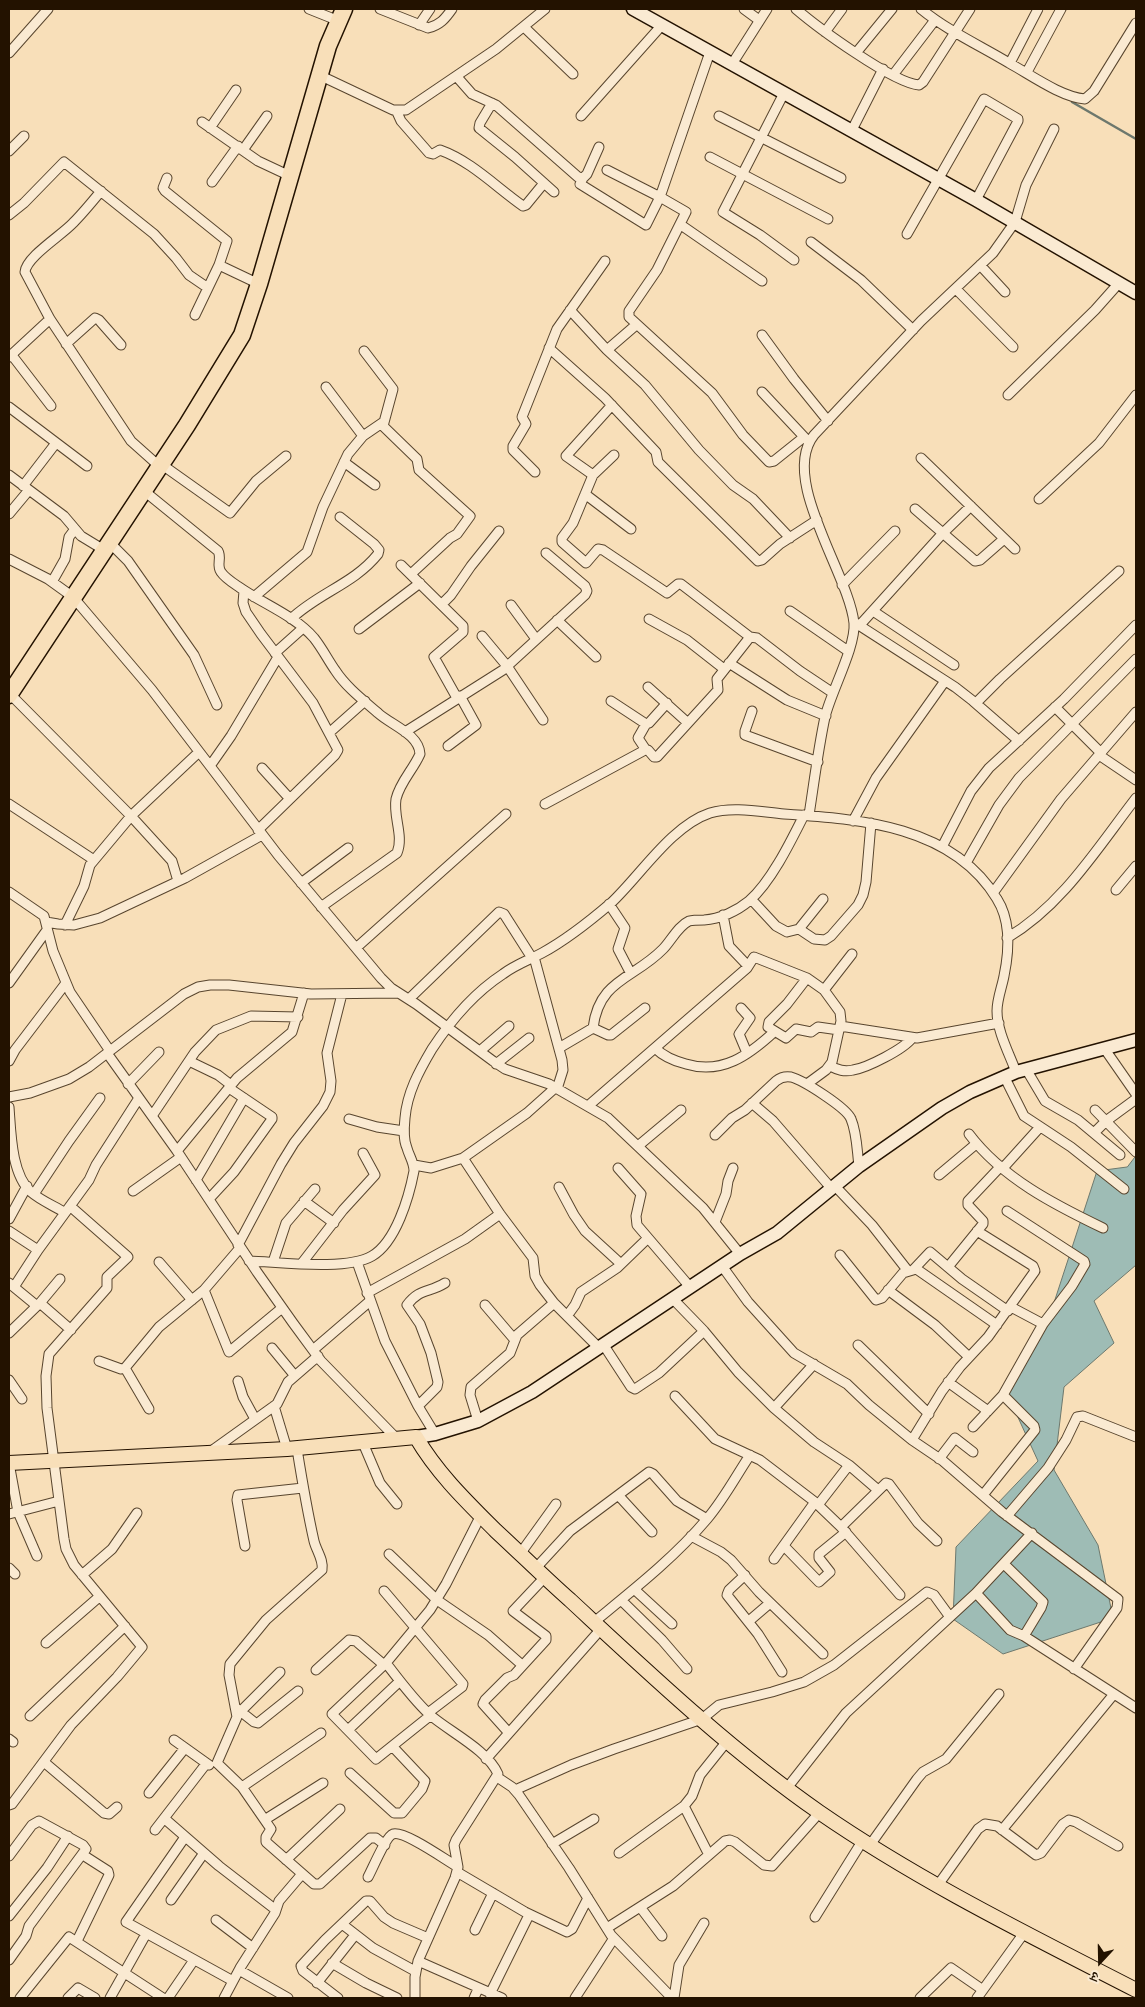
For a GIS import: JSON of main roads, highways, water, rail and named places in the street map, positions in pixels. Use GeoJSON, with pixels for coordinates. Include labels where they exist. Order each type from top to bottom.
{"type":"FeatureCollection","features":[{"type":"Feature","properties":{"kind":"highway"},"geometry":{"type":"LineString","coordinates":[[9,694],[232,355],[247,323],[319,75],[328,46],[341,15]]}},
{"type":"Feature","properties":{"kind":"main road"},"geometry":{"type":"LineString","coordinates":[[9,1463],[292,1449],[416,1436],[437,1468],[481,1515],[540,1573],[698,1715],[787,1788],[866,1843],[938,1885],[1024,1933],[1136,1990]]}},
{"type":"Feature","properties":{"kind":"water"},"geometry":{"type":"Polygon","coordinates":[[[1136,1156],[1136,1265],[1094,1301],[1114,1343],[1064,1387],[1054,1470],[1098,1545],[1113,1618],[1003,1654],[953,1619],[956,1547],[1038,1461],[1005,1389],[1049,1318],[1097,1171],[1127,1167],[1136,1156]]]}},
{"type":"Feature","properties":{"kind":"waterway"},"geometry":{"type":"LineString","coordinates":[[1072,102],[1136,139]]}}]}
